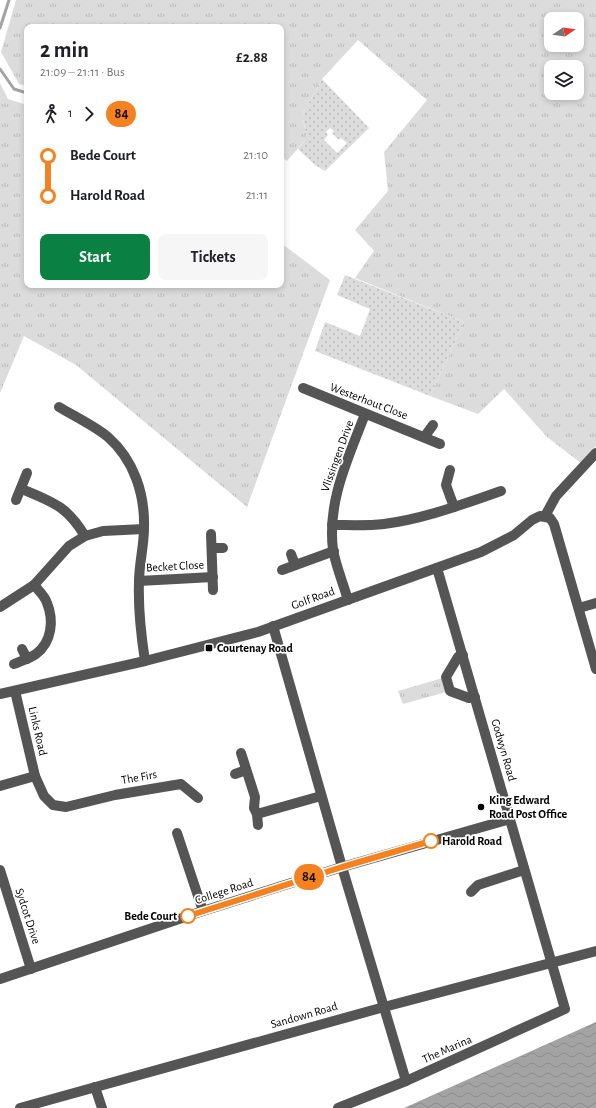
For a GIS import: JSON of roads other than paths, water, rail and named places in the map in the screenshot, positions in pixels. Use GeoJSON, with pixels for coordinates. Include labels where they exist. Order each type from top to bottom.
{"type":"FeatureCollection","features":[{"type":"Feature","properties":{"kind":"street","name":"Westerhout Close"},"geometry":{"type":"LineString","coordinates":[[303,388],[365,414],[425,436],[440,444]]}},
{"type":"Feature","properties":{"kind":"street"},"geometry":{"type":"LineString","coordinates":[[59,407],[108,436],[126,458],[138,482],[144,505],[144,529],[139,581],[141,636],[145,661]]}},
{"type":"Feature","properties":{"kind":"street","name":"Vlissingen Drive"},"geometry":{"type":"LineString","coordinates":[[348,600],[334,551],[332,525],[334,500],[365,414]]}},
{"type":"Feature","properties":{"kind":"street"},"geometry":{"type":"LineString","coordinates":[[425,436],[433,425]]}},
{"type":"Feature","properties":{"kind":"street"},"geometry":{"type":"LineString","coordinates":[[596,453],[556,496],[545,516],[550,518],[554,524],[596,669]]}},
{"type":"Feature","properties":{"kind":"street"},"geometry":{"type":"LineString","coordinates":[[450,470],[446,485],[454,507]]}},
{"type":"Feature","properties":{"kind":"street"},"geometry":{"type":"LineString","coordinates":[[16,500],[22,489],[27,473]]}},
{"type":"Feature","properties":{"kind":"street"},"geometry":{"type":"LineString","coordinates":[[22,489],[61,507],[72,516],[85,536]]}},
{"type":"Feature","properties":{"kind":"street"},"geometry":{"type":"LineString","coordinates":[[332,525],[384,524],[454,507],[501,492]]}},
{"type":"Feature","properties":{"kind":"street","name":"Golf Road"},"geometry":{"type":"LineString","coordinates":[[0,694],[145,661],[273,626],[481,552],[514,535],[532,520],[545,516]]}},
{"type":"Feature","properties":{"kind":"street"},"geometry":{"type":"LineString","coordinates":[[0,606],[34,585],[69,546],[85,536],[103,531],[144,529]]}},
{"type":"Feature","properties":{"kind":"street","name":"Becket Close"},"geometry":{"type":"LineString","coordinates":[[211,534],[214,590]]}},
{"type":"Feature","properties":{"kind":"street","name":"Becket Close"},"geometry":{"type":"LineString","coordinates":[[212,548],[223,548]]}},
{"type":"Feature","properties":{"kind":"street"},"geometry":{"type":"LineString","coordinates":[[282,570],[334,551]]}},
{"type":"Feature","properties":{"kind":"street"},"geometry":{"type":"LineString","coordinates":[[291,554],[295,565]]}},
{"type":"Feature","properties":{"kind":"street","name":"Godwyn Road"},"geometry":{"type":"LineString","coordinates":[[437,568],[565,1009]]}},
{"type":"Feature","properties":{"kind":"street","name":"Becket Close"},"geometry":{"type":"LineString","coordinates":[[139,581],[213,577]]}},
{"type":"Feature","properties":{"kind":"street"},"geometry":{"type":"LineString","coordinates":[[14,664],[36,654],[45,646],[50,634],[52,619],[47,602],[34,585]]}},
{"type":"Feature","properties":{"kind":"street"},"geometry":{"type":"LineString","coordinates":[[579,608],[596,603]]}},
{"type":"Feature","properties":{"kind":"street"},"geometry":{"type":"LineString","coordinates":[[273,626],[321,796],[406,1082]]}},
{"type":"Feature","properties":{"kind":"street"},"geometry":{"type":"LineString","coordinates":[[22,649],[27,658]]}},
{"type":"Feature","properties":{"kind":"street"},"geometry":{"type":"LineString","coordinates":[[463,655],[458,657],[446,677],[450,691],[469,698],[475,697]]}},
{"type":"Feature","properties":{"kind":"street","name":"Links Road"},"geometry":{"type":"LineString","coordinates":[[15,691],[35,776],[44,796],[53,805],[66,807],[80,805]]}},
{"type":"Feature","properties":{"kind":"street"},"geometry":{"type":"LineString","coordinates":[[241,753],[254,797],[254,808],[257,814],[258,825]]}},
{"type":"Feature","properties":{"kind":"street"},"geometry":{"type":"LineString","coordinates":[[235,774],[246,770]]}},
{"type":"Feature","properties":{"kind":"street"},"geometry":{"type":"LineString","coordinates":[[0,786],[35,776]]}},
{"type":"Feature","properties":{"kind":"street","name":"The Firs"},"geometry":{"type":"LineString","coordinates":[[80,805],[115,794],[181,784],[198,798]]}},
{"type":"Feature","properties":{"kind":"street"},"geometry":{"type":"LineString","coordinates":[[257,814],[321,796]]}},
{"type":"Feature","properties":{"kind":"street","name":"College Road"},"geometry":{"type":"LineString","coordinates":[[0,979],[203,911],[342,867],[510,819]]}},
{"type":"Feature","properties":{"kind":"street"},"geometry":{"type":"LineString","coordinates":[[177,833],[203,911]]}},
{"type":"Feature","properties":{"kind":"street","name":"Sydcot Drive"},"geometry":{"type":"LineString","coordinates":[[0,870],[31,969]]}},
{"type":"Feature","properties":{"kind":"street"},"geometry":{"type":"LineString","coordinates":[[471,892],[478,885],[524,870]]}},
{"type":"Feature","properties":{"kind":"street","name":"Sandown Road"},"geometry":{"type":"LineString","coordinates":[[20,1108],[32,1106],[95,1087],[384,1007],[552,964],[596,951]]}},
{"type":"Feature","properties":{"kind":"street","name":"The Marina"},"geometry":{"type":"LineString","coordinates":[[338,1108],[406,1082],[565,1009]]}},
{"type":"Feature","properties":{"kind":"street"},"geometry":{"type":"LineString","coordinates":[[95,1087],[102,1108]]}},
{"type":"Feature","properties":{"kind":"water"},"geometry":{"type":"Polygon","coordinates":[[[596,1022],[596,1108],[404,1108],[596,1022]]]}},
{"type":"Feature","properties":{"kind":"waterway"},"geometry":{"type":"LineString","coordinates":[[0,28],[9,0]]}},
{"type":"Feature","properties":{"kind":"waterway"},"geometry":{"type":"LineString","coordinates":[[0,69],[14,89],[24,92]]}},
{"type":"Feature","properties":{"kind":"place","name":"Courtenay Road"},"geometry":{"type":"Point","coordinates":[209,648]}},
{"type":"Feature","properties":{"kind":"place","name":"King Edward Road Post Office"},"geometry":{"type":"Point","coordinates":[481,807]}},
{"type":"Feature","properties":{"kind":"place","name":"Harold Road"},"geometry":{"type":"Point","coordinates":[431,841]}},
{"type":"Feature","properties":{"kind":"place","name":"Bede Court"},"geometry":{"type":"Point","coordinates":[188,916]}}]}
